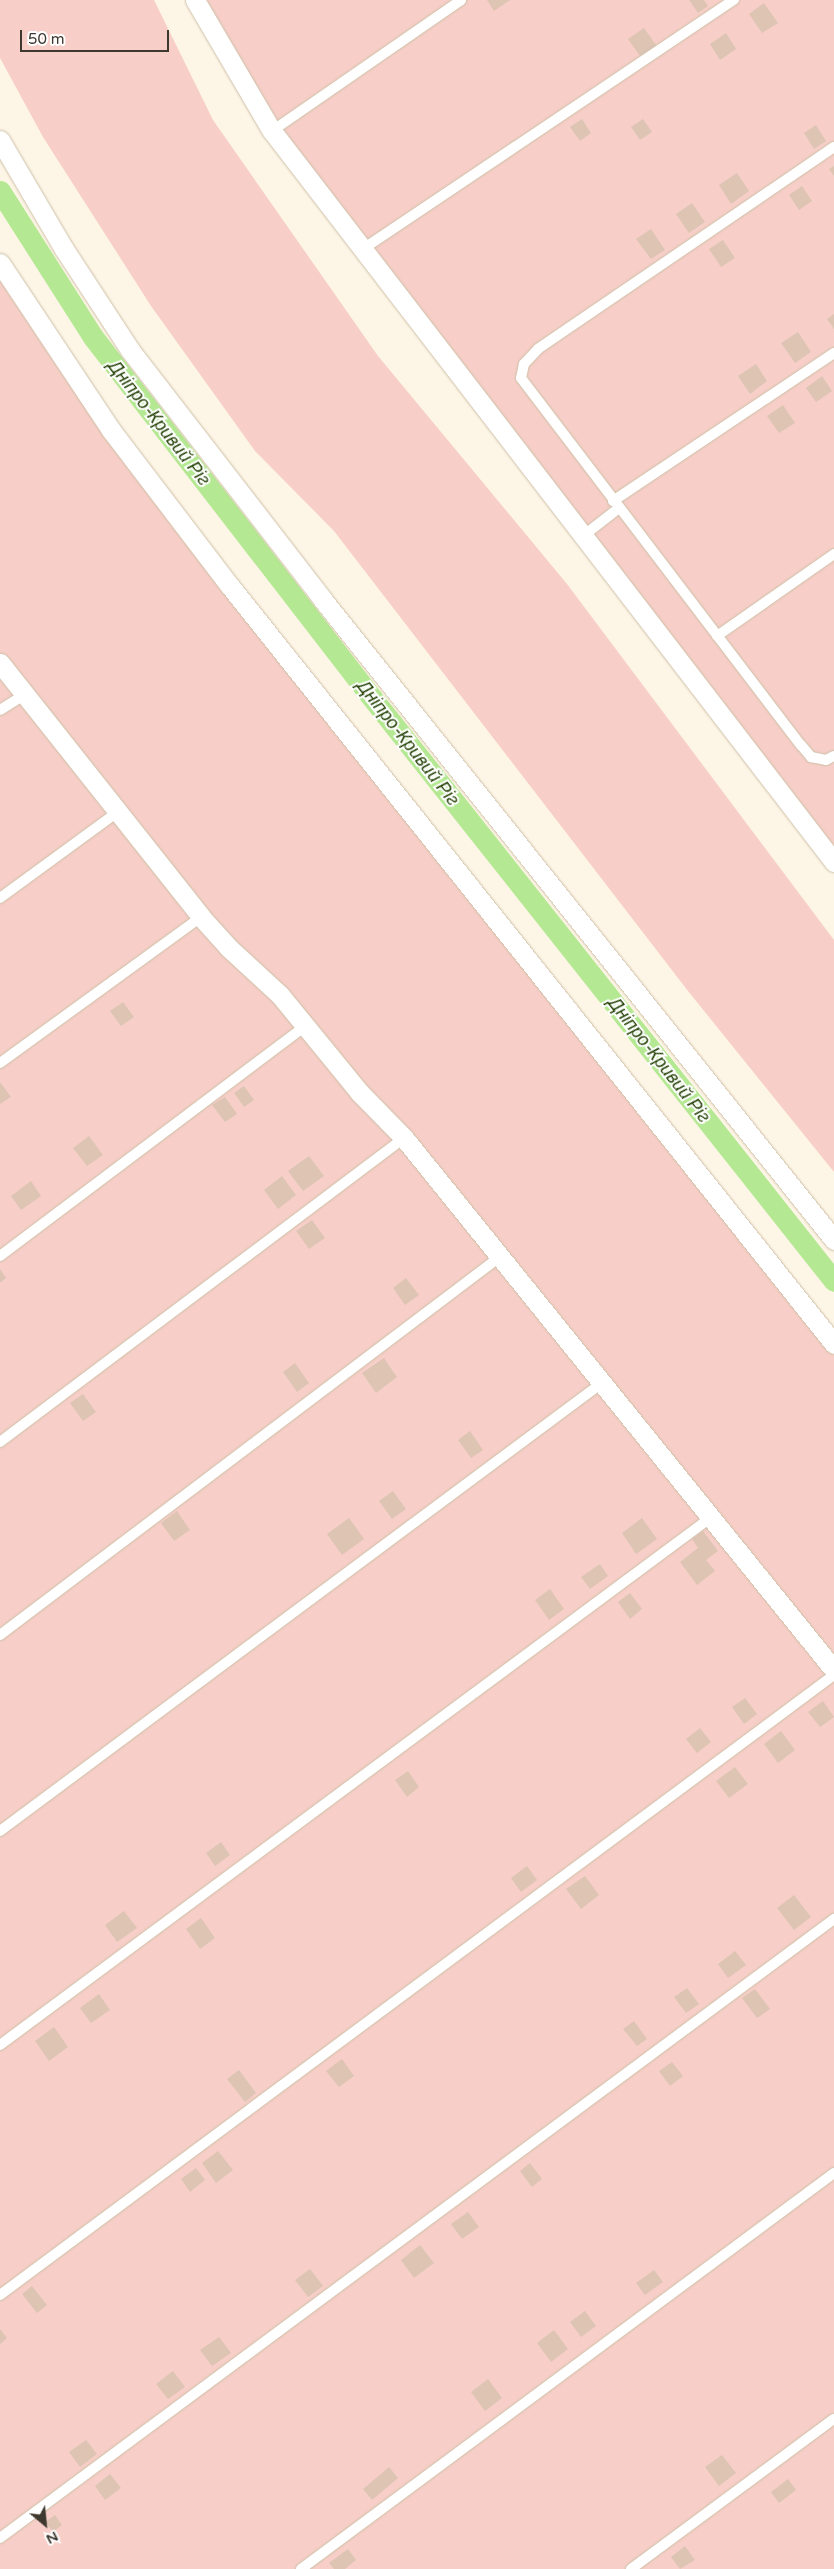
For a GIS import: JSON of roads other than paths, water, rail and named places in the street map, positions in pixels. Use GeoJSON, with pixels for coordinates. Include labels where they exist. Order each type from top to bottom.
{"type":"FeatureCollection","features":[{"type":"Feature","properties":{"kind":"street"},"geometry":{"type":"LineString","coordinates":[[195,0],[272,131],[834,862]]}},
{"type":"Feature","properties":{"kind":"street"},"geometry":{"type":"LineString","coordinates":[[0,140],[64,249],[130,350],[322,600],[834,1240]]}},
{"type":"Feature","properties":{"kind":"street"},"geometry":{"type":"LineString","coordinates":[[0,263],[111,430],[230,586],[834,1344]]}},
{"type":"Feature","properties":{"kind":"street"},"geometry":{"type":"LineString","coordinates":[[0,663],[201,917],[308,1025],[359,1092],[404,1138],[604,1382],[710,1518],[834,1670]]}},
{"type":"Feature","properties":{"kind":"lane"},"geometry":{"type":"LineString","coordinates":[[272,131],[461,0]]}},
{"type":"Feature","properties":{"kind":"lane"},"geometry":{"type":"LineString","coordinates":[[363,249],[734,0]]}},
{"type":"Feature","properties":{"kind":"lane"},"geometry":{"type":"LineString","coordinates":[[834,147],[538,350],[524,364],[521,378],[811,757],[826,760],[834,756]]}},
{"type":"Feature","properties":{"kind":"lane"},"geometry":{"type":"LineString","coordinates":[[583,536],[616,504],[834,353]]}},
{"type":"Feature","properties":{"kind":"lane"},"geometry":{"type":"LineString","coordinates":[[717,636],[834,554]]}},
{"type":"Feature","properties":{"kind":"lane"},"geometry":{"type":"LineString","coordinates":[[0,710],[24,695]]}},
{"type":"Feature","properties":{"kind":"lane"},"geometry":{"type":"LineString","coordinates":[[0,898],[119,811]]}},
{"type":"Feature","properties":{"kind":"lane"},"geometry":{"type":"LineString","coordinates":[[0,1063],[201,917]]}},
{"type":"Feature","properties":{"kind":"lane"},"geometry":{"type":"LineString","coordinates":[[0,1256],[308,1025]]}},
{"type":"Feature","properties":{"kind":"lane"},"geometry":{"type":"LineString","coordinates":[[0,1442],[404,1138]]}},
{"type":"Feature","properties":{"kind":"lane"},"geometry":{"type":"LineString","coordinates":[[0,1635],[501,1256]]}},
{"type":"Feature","properties":{"kind":"lane"},"geometry":{"type":"LineString","coordinates":[[0,1831],[604,1382]]}},
{"type":"Feature","properties":{"kind":"lane"},"geometry":{"type":"LineString","coordinates":[[0,2045],[710,1518]]}},
{"type":"Feature","properties":{"kind":"lane"},"geometry":{"type":"LineString","coordinates":[[0,2295],[834,1676]]}},
{"type":"Feature","properties":{"kind":"lane"},"geometry":{"type":"LineString","coordinates":[[0,2538],[834,1919]]}},
{"type":"Feature","properties":{"kind":"lane"},"geometry":{"type":"LineString","coordinates":[[301,2569],[834,2173]]}},
{"type":"Feature","properties":{"kind":"lane"},"geometry":{"type":"LineString","coordinates":[[631,2569],[834,2419]]}},
{"type":"Feature","properties":{"kind":"waterway","name":"Дніпро-Кривий Ріг"},"geometry":{"type":"LineString","coordinates":[[0,191],[93,337],[365,689],[834,1281]]}}]}
